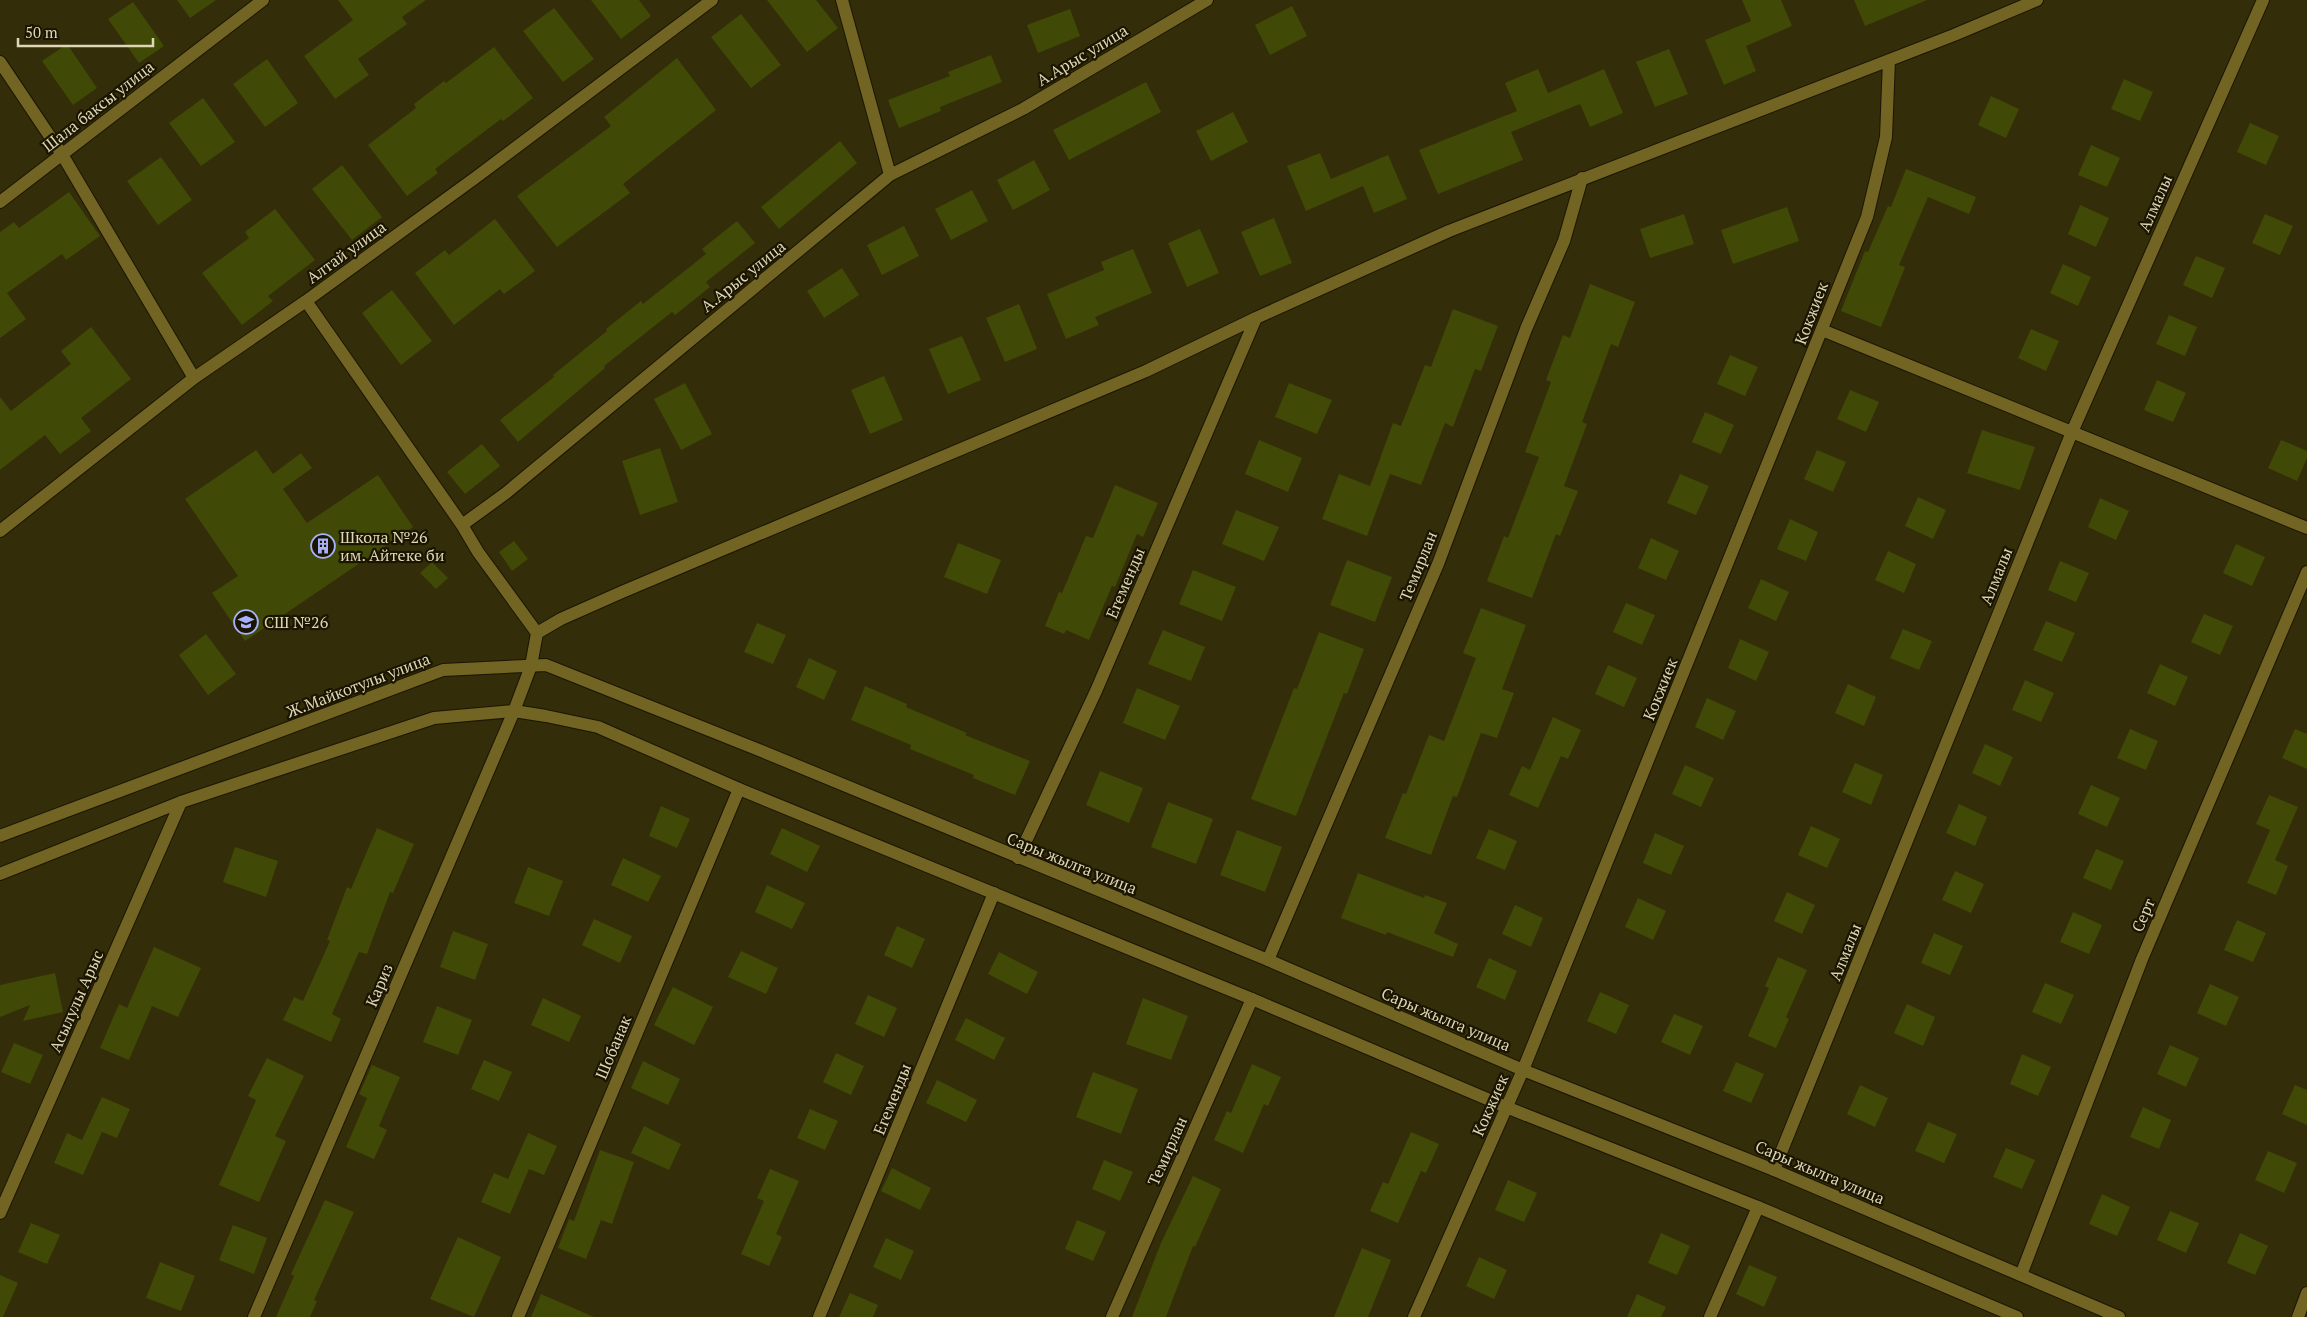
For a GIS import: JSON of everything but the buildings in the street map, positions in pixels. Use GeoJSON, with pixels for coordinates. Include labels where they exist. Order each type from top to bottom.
{"type":"FeatureCollection","features":[{"type":"Feature","properties":{"kind":"street","name":"Шала баксы улица"},"geometry":{"type":"LineString","coordinates":[[0,202],[63,156],[152,84],[263,0]]}},
{"type":"Feature","properties":{"kind":"street","name":"Алтай улица"},"geometry":{"type":"LineString","coordinates":[[0,530],[194,378],[306,301],[475,178],[712,0]]}},
{"type":"Feature","properties":{"kind":"street"},"geometry":{"type":"LineString","coordinates":[[842,0],[890,175]]}},
{"type":"Feature","properties":{"kind":"street","name":"А.Арыс улица"},"geometry":{"type":"LineString","coordinates":[[462,525],[506,493],[890,175],[1023,110],[1207,0]]}},
{"type":"Feature","properties":{"kind":"street"},"geometry":{"type":"LineString","coordinates":[[531,666],[538,633],[561,619],[1146,371],[1256,318],[1449,230],[1889,60],[2037,0]]}},
{"type":"Feature","properties":{"kind":"street","name":"Алмалы"},"geometry":{"type":"LineString","coordinates":[[1774,1170],[2072,432],[2263,0]]}},
{"type":"Feature","properties":{"kind":"street","name":"Кокжиек"},"geometry":{"type":"LineString","coordinates":[[1414,1317],[1523,1070],[1867,217],[1886,137],[1889,60]]}},
{"type":"Feature","properties":{"kind":"street"},"geometry":{"type":"LineString","coordinates":[[0,62],[63,156],[194,378]]}},
{"type":"Feature","properties":{"kind":"street","name":"Темирлан"},"geometry":{"type":"LineString","coordinates":[[1268,960],[1438,564],[1526,329],[1564,241],[1582,178]]}},
{"type":"Feature","properties":{"kind":"street"},"geometry":{"type":"LineString","coordinates":[[306,301],[462,525],[478,552],[538,633]]}},
{"type":"Feature","properties":{"kind":"street","name":"Егеменды"},"geometry":{"type":"LineString","coordinates":[[1018,858],[1096,691],[1256,318]]}},
{"type":"Feature","properties":{"kind":"street"},"geometry":{"type":"LineString","coordinates":[[1822,330],[2307,528]]}},
{"type":"Feature","properties":{"kind":"street","name":"Серт"},"geometry":{"type":"LineString","coordinates":[[2021,1275],[2142,959],[2307,572]]}},
{"type":"Feature","properties":{"kind":"street","name":"Ж.Майкотулы улица"},"geometry":{"type":"LineString","coordinates":[[0,836],[443,670],[546,665],[760,750]]}},
{"type":"Feature","properties":{"kind":"street","name":"Кариз"},"geometry":{"type":"LineString","coordinates":[[254,1317],[514,711],[531,666]]}},
{"type":"Feature","properties":{"kind":"street"},"geometry":{"type":"LineString","coordinates":[[0,874],[181,802],[434,718],[514,711],[598,727],[739,788],[1252,999],[1506,1108],[1758,1206],[2009,1315]]}},
{"type":"Feature","properties":{"kind":"street","name":"Сары жылга улица"},"geometry":{"type":"LineString","coordinates":[[760,750],[1268,960],[1523,1070],[1774,1170],[2119,1317]]}},
{"type":"Feature","properties":{"kind":"street","name":"Шобанак"},"geometry":{"type":"LineString","coordinates":[[518,1317],[739,788]]}},
{"type":"Feature","properties":{"kind":"street","name":"Асылулы Арыс"},"geometry":{"type":"LineString","coordinates":[[0,1213],[181,802]]}},
{"type":"Feature","properties":{"kind":"street","name":"Егеменды"},"geometry":{"type":"LineString","coordinates":[[819,1317],[994,893]]}},
{"type":"Feature","properties":{"kind":"street","name":"Темирлан"},"geometry":{"type":"LineString","coordinates":[[1112,1317],[1252,999]]}},
{"type":"Feature","properties":{"kind":"street"},"geometry":{"type":"LineString","coordinates":[[1710,1317],[1758,1206]]}},
{"type":"Feature","properties":{"kind":"street"},"geometry":{"type":"LineString","coordinates":[[2298,1317],[2307,1293]]}},
{"type":"Feature","properties":{"kind":"place","name":"Школа №26 им. Айтеке би"},"geometry":{"type":"Point","coordinates":[323,546]}},
{"type":"Feature","properties":{"kind":"place","name":"СШ №26"},"geometry":{"type":"Point","coordinates":[246,622]}}]}
